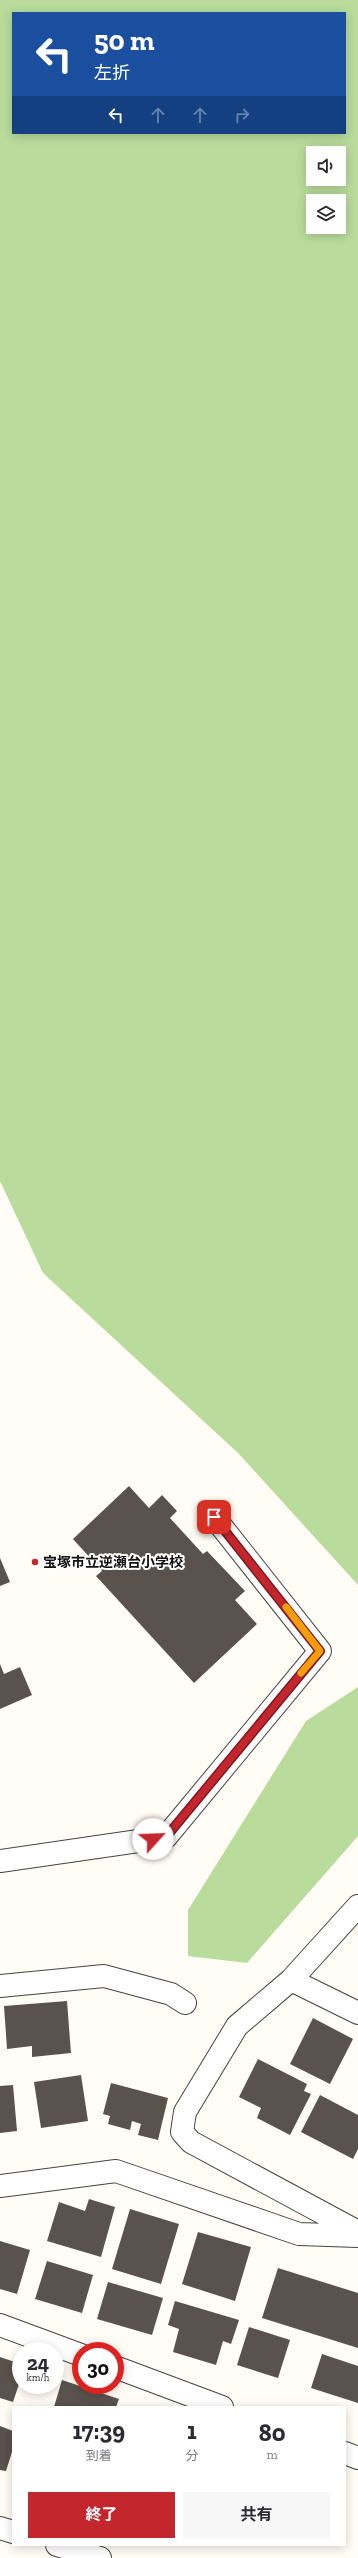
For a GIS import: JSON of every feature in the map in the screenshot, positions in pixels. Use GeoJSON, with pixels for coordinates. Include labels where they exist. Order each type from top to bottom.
{"type":"FeatureCollection","features":[{"type":"Feature","properties":{"kind":"street"},"geometry":{"type":"LineString","coordinates":[[0,1861],[116,1846],[166,1837],[320,1651],[214,1517]]}},
{"type":"Feature","properties":{"kind":"street"},"geometry":{"type":"LineString","coordinates":[[358,1906],[291,1980],[237,2026],[185,2112],[182,2132],[191,2142],[358,2232]]}},
{"type":"Feature","properties":{"kind":"street"},"geometry":{"type":"LineString","coordinates":[[0,1986],[104,1976],[170,1994],[185,2003]]}},
{"type":"Feature","properties":{"kind":"street"},"geometry":{"type":"LineString","coordinates":[[291,1980],[358,2013]]}},
{"type":"Feature","properties":{"kind":"street"},"geometry":{"type":"LineString","coordinates":[[0,2186],[116,2171],[299,2234],[358,2236]]}},
{"type":"Feature","properties":{"kind":"street"},"geometry":{"type":"LineString","coordinates":[[0,2326],[72,2352]]}},
{"type":"Feature","properties":{"kind":"street"},"geometry":{"type":"LineString","coordinates":[[124,2370],[219,2406]]}},
{"type":"Feature","properties":{"kind":"street"},"geometry":{"type":"LineString","coordinates":[[346,2453],[358,2458]]}},
{"type":"Feature","properties":{"kind":"street"},"geometry":{"type":"LineString","coordinates":[[0,2528],[12,2532]]}},
{"type":"Feature","properties":{"kind":"street"},"geometry":{"type":"LineString","coordinates":[[60,2546],[100,2558]]}},
{"type":"Feature","properties":{"kind":"green space"},"geometry":{"type":"Polygon","coordinates":[[[0,0],[358,0],[358,1585],[238,1453],[43,1273],[0,1181],[0,0]]]}},
{"type":"Feature","properties":{"kind":"green space"},"geometry":{"type":"Polygon","coordinates":[[[358,1687],[358,1836],[247,1963],[188,1956],[188,1910],[306,1721],[358,1687]]]}},
{"type":"Feature","properties":{"kind":"building"},"geometry":{"type":"Polygon","coordinates":[[[129,1486],[149,1508],[162,1495],[177,1511],[170,1518],[203,1554],[207,1551],[245,1591],[235,1600],[257,1624],[194,1683],[96,1576],[102,1571],[73,1539],[129,1486]]]}},
{"type":"Feature","properties":{"kind":"building"},"geometry":{"type":"Polygon","coordinates":[[[0,1558],[10,1582],[0,1586],[0,1558]]]}},
{"type":"Feature","properties":{"kind":"building"},"geometry":{"type":"Polygon","coordinates":[[[0,1664],[4,1674],[20,1667],[32,1695],[0,1709],[0,1664]]]}},
{"type":"Feature","properties":{"kind":"building"},"geometry":{"type":"Polygon","coordinates":[[[67,2001],[71,2053],[32,2057],[32,2046],[7,2049],[4,2006],[67,2001]]]}},
{"type":"Feature","properties":{"kind":"building"},"geometry":{"type":"Polygon","coordinates":[[[313,2018],[353,2039],[330,2084],[290,2064],[313,2018]]]}},
{"type":"Feature","properties":{"kind":"building"},"geometry":{"type":"Polygon","coordinates":[[[258,2059],[307,2084],[304,2091],[311,2094],[290,2135],[257,2118],[261,2108],[239,2097],[258,2059]]]}},
{"type":"Feature","properties":{"kind":"building"},"geometry":{"type":"Polygon","coordinates":[[[81,2075],[88,2121],[41,2128],[34,2082],[81,2075]]]}},
{"type":"Feature","properties":{"kind":"building"},"geometry":{"type":"Polygon","coordinates":[[[111,2083],[168,2098],[158,2140],[138,2135],[141,2124],[132,2121],[130,2130],[108,2124],[110,2116],[103,2114],[111,2083]]]}},
{"type":"Feature","properties":{"kind":"building"},"geometry":{"type":"Polygon","coordinates":[[[13,2085],[17,2131],[0,2133],[0,2086],[13,2085]]]}},
{"type":"Feature","properties":{"kind":"building"},"geometry":{"type":"Polygon","coordinates":[[[320,2095],[358,2115],[358,2149],[353,2159],[301,2132],[320,2095]]]}},
{"type":"Feature","properties":{"kind":"building"},"geometry":{"type":"Polygon","coordinates":[[[89,2199],[115,2207],[101,2257],[47,2241],[59,2202],[85,2211],[89,2199]]]}},
{"type":"Feature","properties":{"kind":"building"},"geometry":{"type":"Polygon","coordinates":[[[130,2209],[179,2224],[161,2284],[112,2269],[130,2209]]]}},
{"type":"Feature","properties":{"kind":"building"},"geometry":{"type":"Polygon","coordinates":[[[198,2232],[251,2247],[235,2301],[182,2284],[198,2232]]]}},
{"type":"Feature","properties":{"kind":"building"},"geometry":{"type":"Polygon","coordinates":[[[0,2241],[30,2250],[17,2294],[0,2289],[0,2241]]]}},
{"type":"Feature","properties":{"kind":"building"},"geometry":{"type":"Polygon","coordinates":[[[47,2261],[93,2275],[82,2313],[35,2299],[47,2261]]]}},
{"type":"Feature","properties":{"kind":"building"},"geometry":{"type":"Polygon","coordinates":[[[278,2268],[358,2293],[358,2348],[262,2318],[278,2268]]]}},
{"type":"Feature","properties":{"kind":"building"},"geometry":{"type":"Polygon","coordinates":[[[108,2282],[163,2298],[152,2335],[97,2319],[108,2282]]]}},
{"type":"Feature","properties":{"kind":"building"},"geometry":{"type":"Polygon","coordinates":[[[175,2301],[239,2320],[231,2344],[223,2341],[216,2365],[173,2352],[179,2329],[168,2325],[175,2301]]]}},
{"type":"Feature","properties":{"kind":"building"},"geometry":{"type":"Polygon","coordinates":[[[249,2327],[290,2340],[278,2378],[237,2365],[249,2327]]]}},
{"type":"Feature","properties":{"kind":"building"},"geometry":{"type":"Polygon","coordinates":[[[322,2354],[358,2366],[358,2403],[311,2388],[322,2354]]]}},
{"type":"Feature","properties":{"kind":"building"},"geometry":{"type":"Polygon","coordinates":[[[0,2357],[12,2361],[12,2394],[16,2394],[13,2402],[0,2398],[0,2357]]]}},
{"type":"Feature","properties":{"kind":"building"},"geometry":{"type":"Polygon","coordinates":[[[64,2381],[72,2383],[72,2394],[104,2394],[119,2399],[116,2406],[54,2406],[58,2394],[64,2394],[64,2381]]]}},
{"type":"Feature","properties":{"kind":"building"},"geometry":{"type":"Polygon","coordinates":[[[0,2426],[12,2431],[12,2452],[6,2471],[0,2470],[0,2426]]]}},
{"type":"Feature","properties":{"kind":"slow traffic"},"geometry":{"type":"LineString","coordinates":[[286,1607],[320,1651],[301,1673]]}},
{"type":"Feature","properties":{"kind":"place","name":"宝塚市立逆瀬台小学校"},"geometry":{"type":"Point","coordinates":[35,1562]}},
{"type":"Feature","properties":{"kind":"route"},"geometry":{"type":"LineString","coordinates":[[153,1839],[166,1837],[320,1651],[214,1517]]}}]}
